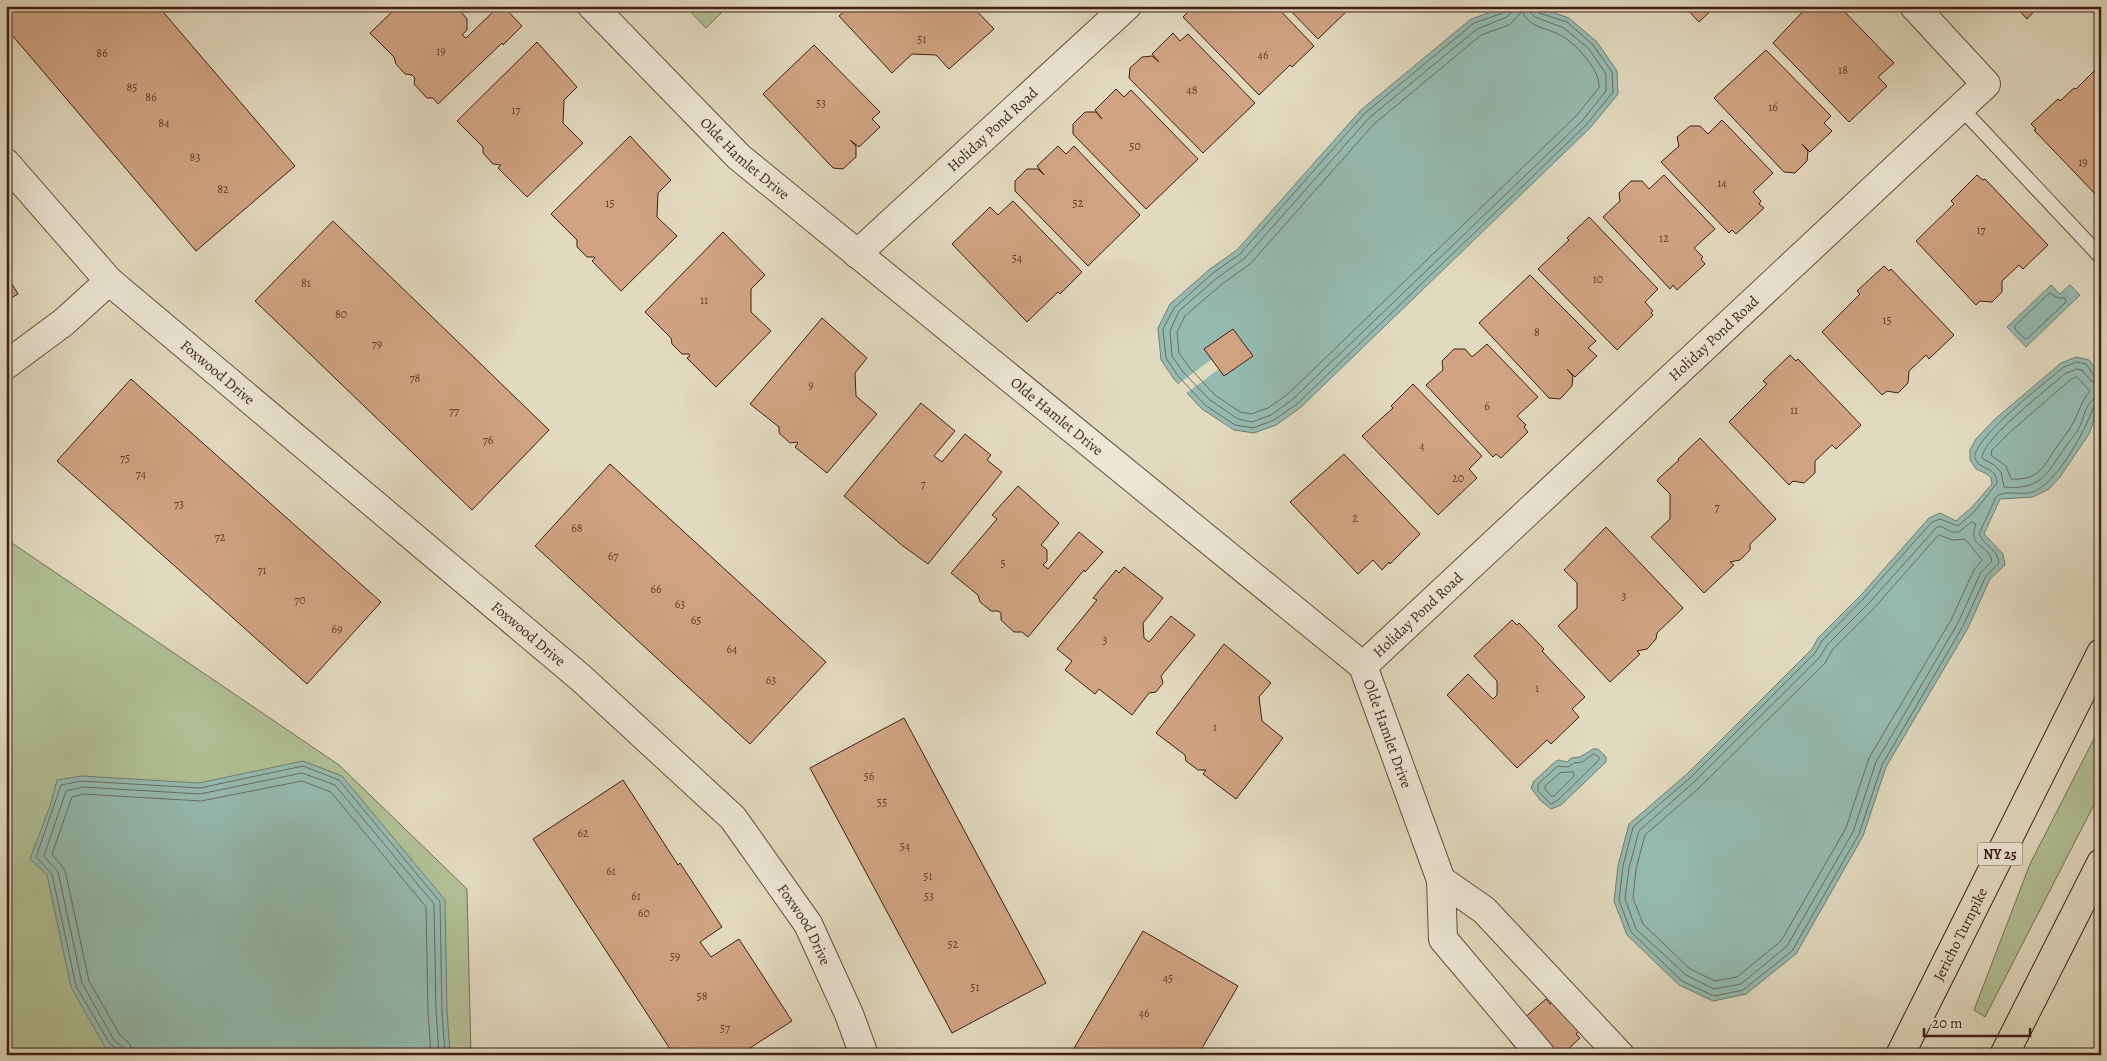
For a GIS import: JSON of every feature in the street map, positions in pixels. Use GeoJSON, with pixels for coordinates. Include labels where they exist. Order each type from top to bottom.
{"type":"FeatureCollection","features":[{"type":"Feature","properties":{"kind":"main road","name":"Jericho Turnpike"},"geometry":{"type":"LineString","coordinates":[[1900,1055],[2101,653]]}},
{"type":"Feature","properties":{"kind":"main road"},"geometry":{"type":"LineString","coordinates":[[2004,1055],[2101,863]]}},
{"type":"Feature","properties":{"kind":"street","name":"Olde Hamlet Drive"},"geometry":{"type":"LineString","coordinates":[[592,6],[739,157],[1363,666],[1441,880],[1443,939],[1541,1055]]}},
{"type":"Feature","properties":{"kind":"street","name":"Holiday Pond Road"},"geometry":{"type":"LineString","coordinates":[[857,254],[1127,6]]}},
{"type":"Feature","properties":{"kind":"street","name":"Holiday Pond Road"},"geometry":{"type":"LineString","coordinates":[[1363,666],[1986,84],[1914,6]]}},
{"type":"Feature","properties":{"kind":"street","name":"Foxwood Drive"},"geometry":{"type":"LineString","coordinates":[[6,163],[109,281],[582,678],[733,818],[808,924],[864,1055]]}},
{"type":"Feature","properties":{"kind":"street"},"geometry":{"type":"LineString","coordinates":[[6,365],[64,322],[109,281]]}},
{"type":"Feature","properties":{"kind":"street"},"geometry":{"type":"LineString","coordinates":[[1441,880],[1484,910],[1620,1055]]}},
{"type":"Feature","properties":{"kind":"lane"},"geometry":{"type":"LineString","coordinates":[[1961,108],[2101,257]]}},
{"type":"Feature","properties":{"kind":"green space"},"geometry":{"type":"Polygon","coordinates":[[[685,6],[728,6],[706,28],[685,6]]]}},
{"type":"Feature","properties":{"kind":"green space"},"geometry":{"type":"Polygon","coordinates":[[[6,539],[339,765],[467,889],[471,1055],[6,1055],[6,539]]]}},
{"type":"Feature","properties":{"kind":"green space"},"geometry":{"type":"Polygon","coordinates":[[[2101,725],[2101,791],[1985,1017],[1974,1010],[2030,864],[2101,725]]]}},
{"type":"Feature","properties":{"kind":"water"},"geometry":{"type":"Polygon","coordinates":[[[1535,6],[1569,18],[1597,42],[1617,71],[1618,94],[1590,128],[1300,408],[1276,425],[1254,433],[1234,430],[1202,409],[1174,379],[1161,360],[1158,328],[1170,304],[1210,269],[1237,250],[1361,110],[1471,19],[1505,7],[1535,6]]]}},
{"type":"Feature","properties":{"kind":"water"},"geometry":{"type":"Polygon","coordinates":[[[2051,285],[2060,294],[2070,285],[2080,295],[2026,347],[2007,327],[2051,285]]]}},
{"type":"Feature","properties":{"kind":"water"},"geometry":{"type":"Polygon","coordinates":[[[2076,357],[2089,360],[2101,377],[2101,402],[2089,434],[2060,477],[2049,489],[2033,497],[2000,499],[1984,534],[2003,554],[2005,565],[1990,579],[1968,628],[1886,767],[1863,836],[1796,954],[1746,994],[1713,1001],[1679,985],[1627,935],[1614,901],[1618,866],[1629,824],[1687,774],[1812,649],[1818,638],[1861,595],[1929,518],[1940,513],[1956,521],[1972,507],[1992,484],[1991,478],[1976,469],[1970,460],[1970,450],[1976,439],[1995,419],[2061,363],[2076,357]]]}},
{"type":"Feature","properties":{"kind":"water"},"geometry":{"type":"Polygon","coordinates":[[[1593,749],[1598,749],[1606,757],[1606,762],[1561,805],[1551,809],[1540,800],[1531,788],[1534,781],[1556,761],[1567,762],[1571,758],[1580,757],[1593,749]]]}},
{"type":"Feature","properties":{"kind":"water"},"geometry":{"type":"Polygon","coordinates":[[[303,761],[342,776],[445,900],[447,1010],[450,1055],[117,1055],[106,1049],[71,987],[47,875],[30,859],[50,806],[57,780],[82,776],[199,783],[303,761]]]}},
{"type":"Feature","properties":{"kind":"pier"},"geometry":{"type":"Polygon","coordinates":[[[1212,359],[1219,369],[1185,394],[1177,385],[1212,359]]]}},
{"type":"Feature","properties":{"kind":"building"},"geometry":{"type":"Polygon","coordinates":[[[6,6],[158,6],[295,166],[196,251],[6,28],[6,6]]]}},
{"type":"Feature","properties":{"kind":"building"},"geometry":{"type":"Polygon","coordinates":[[[398,6],[469,6],[462,13],[467,19],[467,30],[462,35],[466,38],[499,6],[503,6],[522,26],[438,104],[433,98],[427,98],[414,84],[415,78],[412,75],[405,74],[396,64],[394,57],[370,33],[398,6]]]}},
{"type":"Feature","properties":{"kind":"building"},"geometry":{"type":"Polygon","coordinates":[[[850,6],[972,6],[994,29],[949,69],[936,55],[912,54],[892,73],[839,16],[850,6]]]}},
{"type":"Feature","properties":{"kind":"building"},"geometry":{"type":"Polygon","coordinates":[[[1194,6],[1276,6],[1314,46],[1292,67],[1290,65],[1259,95],[1183,17],[1194,6]]]}},
{"type":"Feature","properties":{"kind":"building"},"geometry":{"type":"Polygon","coordinates":[[[1286,6],[1355,6],[1351,11],[1349,9],[1318,39],[1286,6]]]}},
{"type":"Feature","properties":{"kind":"building"},"geometry":{"type":"Polygon","coordinates":[[[1684,6],[1716,6],[1699,22],[1684,6]]]}},
{"type":"Feature","properties":{"kind":"building"},"geometry":{"type":"Polygon","coordinates":[[[1808,6],[1839,6],[1894,63],[1878,77],[1887,86],[1849,122],[1773,43],[1808,6]]]}},
{"type":"Feature","properties":{"kind":"building"},"geometry":{"type":"Polygon","coordinates":[[[2015,6],[2039,6],[2027,19],[2015,6]]]}},
{"type":"Feature","properties":{"kind":"building"},"geometry":{"type":"Polygon","coordinates":[[[1173,33],[1180,41],[1188,34],[1255,103],[1203,153],[1129,78],[1130,68],[1142,57],[1152,56],[1159,62],[1152,54],[1173,33]]]}},
{"type":"Feature","properties":{"kind":"building"},"geometry":{"type":"Polygon","coordinates":[[[537,42],[577,87],[564,100],[563,123],[583,143],[527,197],[498,168],[501,165],[493,164],[483,153],[483,147],[457,121],[537,42]]]}},
{"type":"Feature","properties":{"kind":"building"},"geometry":{"type":"Polygon","coordinates":[[[814,45],[880,112],[872,119],[880,127],[859,147],[850,140],[856,146],[856,157],[843,169],[833,168],[763,94],[814,45]]]}},
{"type":"Feature","properties":{"kind":"building"},"geometry":{"type":"Polygon","coordinates":[[[1766,50],[1831,116],[1824,123],[1832,131],[1810,152],[1802,144],[1808,151],[1807,161],[1795,173],[1784,172],[1714,98],[1766,50]]]}},
{"type":"Feature","properties":{"kind":"building"},"geometry":{"type":"Polygon","coordinates":[[[2101,64],[2101,194],[2098,197],[2034,130],[2036,129],[2031,124],[2058,99],[2060,101],[2074,88],[2076,89],[2101,64]]]}},
{"type":"Feature","properties":{"kind":"building"},"geometry":{"type":"Polygon","coordinates":[[[1116,89],[1124,97],[1131,90],[1198,159],[1146,209],[1073,134],[1073,124],[1085,112],[1096,112],[1102,119],[1095,110],[1116,89]]]}},
{"type":"Feature","properties":{"kind":"building"},"geometry":{"type":"Polygon","coordinates":[[[1722,120],[1773,173],[1753,192],[1761,201],[1759,204],[1764,208],[1736,234],[1732,230],[1729,233],[1661,162],[1679,146],[1677,137],[1690,126],[1700,126],[1708,134],[1722,120]]]}},
{"type":"Feature","properties":{"kind":"building"},"geometry":{"type":"Polygon","coordinates":[[[630,136],[671,180],[658,193],[657,217],[677,236],[621,291],[592,261],[594,257],[587,257],[577,247],[577,240],[551,214],[630,136]]]}},
{"type":"Feature","properties":{"kind":"building"},"geometry":{"type":"Polygon","coordinates":[[[1058,146],[1066,154],[1074,146],[1140,215],[1088,266],[1015,191],[1015,181],[1027,169],[1038,169],[1044,175],[1037,166],[1058,146]]]}},
{"type":"Feature","properties":{"kind":"building"},"geometry":{"type":"Polygon","coordinates":[[[1664,175],[1715,229],[1694,248],[1703,257],[1701,259],[1705,264],[1677,290],[1673,285],[1670,289],[1603,217],[1620,201],[1619,193],[1631,181],[1642,181],[1649,189],[1664,175]]]}},
{"type":"Feature","properties":{"kind":"building"},"geometry":{"type":"Polygon","coordinates":[[[1977,175],[1983,180],[1985,179],[2048,245],[2023,269],[2019,265],[2002,281],[2002,292],[1992,302],[1980,301],[1976,305],[1916,241],[1954,204],[1951,201],[1977,175]]]}},
{"type":"Feature","properties":{"kind":"building"},"geometry":{"type":"Polygon","coordinates":[[[1013,201],[1082,272],[1027,322],[952,244],[990,207],[998,215],[1013,201]]]}},
{"type":"Feature","properties":{"kind":"building"},"geometry":{"type":"Polygon","coordinates":[[[1589,217],[1658,289],[1645,302],[1653,311],[1651,313],[1653,315],[1617,350],[1538,269],[1569,240],[1567,238],[1589,217]]]}},
{"type":"Feature","properties":{"kind":"building"},"geometry":{"type":"Polygon","coordinates":[[[333,221],[549,430],[472,510],[255,301],[333,221]]]}},
{"type":"Feature","properties":{"kind":"building"},"geometry":{"type":"Polygon","coordinates":[[[723,232],[765,275],[751,289],[751,312],[771,331],[716,387],[687,358],[690,356],[689,354],[682,354],[672,344],[671,338],[645,312],[723,232]]]}},
{"type":"Feature","properties":{"kind":"building"},"geometry":{"type":"Polygon","coordinates":[[[1884,266],[1889,271],[1891,269],[1954,335],[1929,359],[1926,355],[1909,371],[1908,383],[1898,393],[1887,391],[1882,395],[1822,332],[1860,294],[1857,291],[1884,266]]]}},
{"type":"Feature","properties":{"kind":"building"},"geometry":{"type":"Polygon","coordinates":[[[6,274],[18,294],[6,301],[6,274]]]}},
{"type":"Feature","properties":{"kind":"building"},"geometry":{"type":"Polygon","coordinates":[[[1530,275],[1596,341],[1588,348],[1597,356],[1575,377],[1567,369],[1573,376],[1572,386],[1560,399],[1549,398],[1479,323],[1530,275]]]}},
{"type":"Feature","properties":{"kind":"building"},"geometry":{"type":"Polygon","coordinates":[[[822,318],[867,358],[855,373],[856,396],[877,414],[827,473],[795,447],[797,442],[790,443],[779,433],[779,427],[750,404],[822,318]]]}},
{"type":"Feature","properties":{"kind":"building"},"geometry":{"type":"Polygon","coordinates":[[[1233,329],[1253,356],[1224,376],[1204,349],[1233,329]]]}},
{"type":"Feature","properties":{"kind":"building"},"geometry":{"type":"Polygon","coordinates":[[[1487,344],[1538,397],[1517,416],[1526,425],[1524,427],[1528,432],[1501,458],[1496,454],[1493,457],[1426,385],[1443,370],[1442,361],[1454,349],[1465,349],[1472,357],[1487,344]]]}},
{"type":"Feature","properties":{"kind":"building"},"geometry":{"type":"Polygon","coordinates":[[[1790,355],[1796,361],[1798,359],[1861,425],[1836,449],[1832,445],[1815,461],[1815,473],[1804,483],[1793,481],[1789,485],[1729,422],[1767,384],[1763,381],[1790,355]]]}},
{"type":"Feature","properties":{"kind":"building"},"geometry":{"type":"Polygon","coordinates":[[[131,379],[381,602],[307,684],[57,461],[131,379]]]}},
{"type":"Feature","properties":{"kind":"building"},"geometry":{"type":"Polygon","coordinates":[[[1413,384],[1482,456],[1469,469],[1477,478],[1438,515],[1362,436],[1393,408],[1391,406],[1413,384]]]}},
{"type":"Feature","properties":{"kind":"building"},"geometry":{"type":"Polygon","coordinates":[[[921,403],[955,431],[934,456],[942,462],[965,434],[991,455],[987,460],[1002,472],[928,564],[903,546],[844,496],[921,403]]]}},
{"type":"Feature","properties":{"kind":"building"},"geometry":{"type":"Polygon","coordinates":[[[1700,438],[1776,519],[1750,544],[1750,550],[1740,560],[1730,562],[1734,565],[1704,593],[1651,537],[1670,519],[1670,494],[1657,481],[1700,438]]]}},
{"type":"Feature","properties":{"kind":"building"},"geometry":{"type":"Polygon","coordinates":[[[1344,454],[1420,534],[1382,570],[1373,560],[1358,574],[1290,502],[1344,454]]]}},
{"type":"Feature","properties":{"kind":"building"},"geometry":{"type":"Polygon","coordinates":[[[610,464],[826,662],[750,744],[535,546],[610,464]]]}},
{"type":"Feature","properties":{"kind":"building"},"geometry":{"type":"Polygon","coordinates":[[[1018,486],[1059,523],[1041,545],[1047,550],[1047,561],[1043,565],[1048,569],[1079,532],[1103,552],[1085,572],[1084,570],[1028,637],[1022,632],[1014,632],[1001,620],[1001,613],[991,611],[980,602],[978,595],[951,573],[997,519],[992,515],[1018,486]]]}},
{"type":"Feature","properties":{"kind":"building"},"geometry":{"type":"Polygon","coordinates":[[[1606,527],[1683,608],[1657,633],[1656,639],[1647,649],[1637,651],[1640,654],[1610,682],[1558,626],[1577,608],[1577,583],[1564,570],[1606,527]]]}},
{"type":"Feature","properties":{"kind":"building"},"geometry":{"type":"Polygon","coordinates":[[[1124,567],[1163,598],[1143,623],[1144,638],[1149,642],[1171,616],[1195,635],[1161,676],[1163,683],[1156,692],[1149,693],[1132,715],[1099,689],[1095,694],[1065,670],[1072,661],[1057,649],[1097,600],[1093,598],[1116,570],[1119,573],[1124,567]]]}},
{"type":"Feature","properties":{"kind":"building"},"geometry":{"type":"Polygon","coordinates":[[[1512,620],[1517,625],[1519,623],[1544,649],[1542,651],[1585,697],[1572,709],[1579,717],[1551,744],[1547,740],[1517,768],[1447,695],[1468,674],[1493,699],[1497,695],[1497,681],[1474,656],[1512,620]]]}},
{"type":"Feature","properties":{"kind":"building"},"geometry":{"type":"Polygon","coordinates":[[[1224,644],[1271,683],[1259,697],[1262,721],[1283,738],[1236,799],[1203,774],[1206,770],[1198,770],[1186,761],[1185,755],[1156,733],[1224,644]]]}},
{"type":"Feature","properties":{"kind":"building"},"geometry":{"type":"Polygon","coordinates":[[[904,718],[1046,983],[952,1033],[810,768],[904,718]]]}},
{"type":"Feature","properties":{"kind":"building"},"geometry":{"type":"Polygon","coordinates":[[[623,780],[678,865],[680,863],[722,927],[700,942],[711,957],[739,939],[792,1021],[739,1055],[674,1055],[533,839],[623,780]]]}},
{"type":"Feature","properties":{"kind":"building"},"geometry":{"type":"Polygon","coordinates":[[[1143,931],[1238,986],[1198,1055],[1070,1055],[1143,931]]]}},
{"type":"Feature","properties":{"kind":"building"},"geometry":{"type":"Polygon","coordinates":[[[1570,986],[1596,1015],[1576,1034],[1580,1038],[1562,1055],[1556,1055],[1554,1052],[1551,1055],[1522,1055],[1509,1040],[1528,1024],[1523,1019],[1546,999],[1550,1004],[1570,986]]]}}]}
